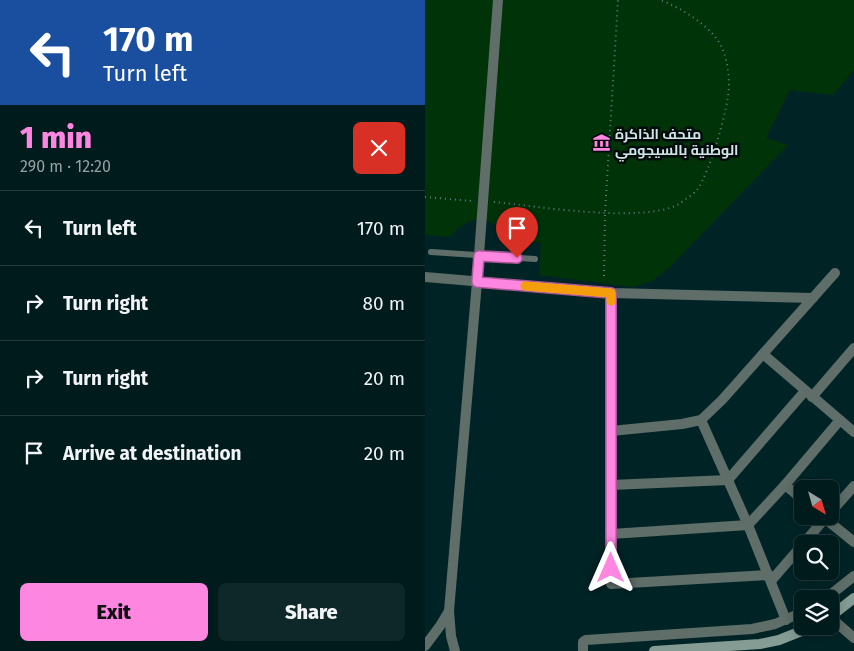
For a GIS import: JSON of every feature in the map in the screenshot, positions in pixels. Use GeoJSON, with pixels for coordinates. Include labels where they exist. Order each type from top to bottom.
{"type":"FeatureCollection","features":[{"type":"Feature","properties":{"kind":"street"},"geometry":{"type":"LineString","coordinates":[[479,256],[498,0]]}},
{"type":"Feature","properties":{"kind":"street"},"geometry":{"type":"LineString","coordinates":[[611,431],[682,424],[701,420],[835,273]]}},
{"type":"Feature","properties":{"kind":"street"},"geometry":{"type":"LineString","coordinates":[[425,277],[611,293],[813,298]]}},
{"type":"Feature","properties":{"kind":"street"},"geometry":{"type":"LineString","coordinates":[[455,651],[451,636],[449,612],[477,282]]}},
{"type":"Feature","properties":{"kind":"street"},"geometry":{"type":"LineString","coordinates":[[611,293],[611,584],[770,578],[794,553]]}},
{"type":"Feature","properties":{"kind":"street"},"geometry":{"type":"LineString","coordinates":[[611,485],[728,480],[854,348]]}},
{"type":"Feature","properties":{"kind":"street"},"geometry":{"type":"LineString","coordinates":[[763,354],[847,426]]}},
{"type":"Feature","properties":{"kind":"street"},"geometry":{"type":"LineString","coordinates":[[611,534],[748,525],[785,485],[854,417]]}},
{"type":"Feature","properties":{"kind":"street"},"geometry":{"type":"LineString","coordinates":[[701,420],[748,525],[786,620]]}},
{"type":"Feature","properties":{"kind":"street"},"geometry":{"type":"LineString","coordinates":[[785,485],[794,492]]}},
{"type":"Feature","properties":{"kind":"street"},"geometry":{"type":"LineString","coordinates":[[839,502],[854,486]]}},
{"type":"Feature","properties":{"kind":"street"},"geometry":{"type":"LineString","coordinates":[[810,535],[819,525]]}},
{"type":"Feature","properties":{"kind":"street"},"geometry":{"type":"LineString","coordinates":[[836,525],[854,542]]}},
{"type":"Feature","properties":{"kind":"street"},"geometry":{"type":"LineString","coordinates":[[836,590],[854,576]]}},
{"type":"Feature","properties":{"kind":"street"},"geometry":{"type":"LineString","coordinates":[[839,610],[854,598]]}},
{"type":"Feature","properties":{"kind":"street"},"geometry":{"type":"LineString","coordinates":[[425,646],[449,612]]}},
{"type":"Feature","properties":{"kind":"street"},"geometry":{"type":"LineString","coordinates":[[583,651],[583,642],[586,640],[752,629],[794,616]]}},
{"type":"Feature","properties":{"kind":"street"},"geometry":{"type":"LineString","coordinates":[[839,625],[854,638]]}},
{"type":"Feature","properties":{"kind":"street"},"geometry":{"type":"LineString","coordinates":[[654,651],[760,644],[779,640],[794,634]]}},
{"type":"Feature","properties":{"kind":"lane"},"geometry":{"type":"LineString","coordinates":[[431,252],[535,259]]}},
{"type":"Feature","properties":{"kind":"lane"},"geometry":{"type":"LineString","coordinates":[[477,282],[479,256]]}},
{"type":"Feature","properties":{"kind":"path"},"geometry":{"type":"LineString","coordinates":[[604,276],[605,213],[618,0]]}},
{"type":"Feature","properties":{"kind":"path"},"geometry":{"type":"LineString","coordinates":[[530,205],[605,213],[652,213],[678,204],[696,190],[708,169],[721,125],[729,86],[727,60],[721,46],[712,34],[694,18],[669,3],[660,0]]}},
{"type":"Feature","properties":{"kind":"green space","name":"متحف الذاكرة الوطنية بالسيجومي"},"geometry":{"type":"Polygon","coordinates":[[[425,0],[854,0],[854,70],[833,95],[790,90],[766,138],[788,145],[669,268],[652,281],[633,287],[539,275],[541,243],[510,241],[504,232],[489,222],[481,220],[465,224],[450,237],[425,235],[425,0]]]}},
{"type":"Feature","properties":{"kind":"slow traffic"},"geometry":{"type":"LineString","coordinates":[[525,286],[611,293],[611,301]]}},
{"type":"Feature","properties":{"kind":"place","name":"متحف الذاكرة الوطنية بالسيجومي"},"geometry":{"type":"Point","coordinates":[601,142]}},
{"type":"Feature","properties":{"kind":"route"},"geometry":{"type":"LineString","coordinates":[[517,258],[479,256],[477,282],[611,293],[611,568]]}}]}
